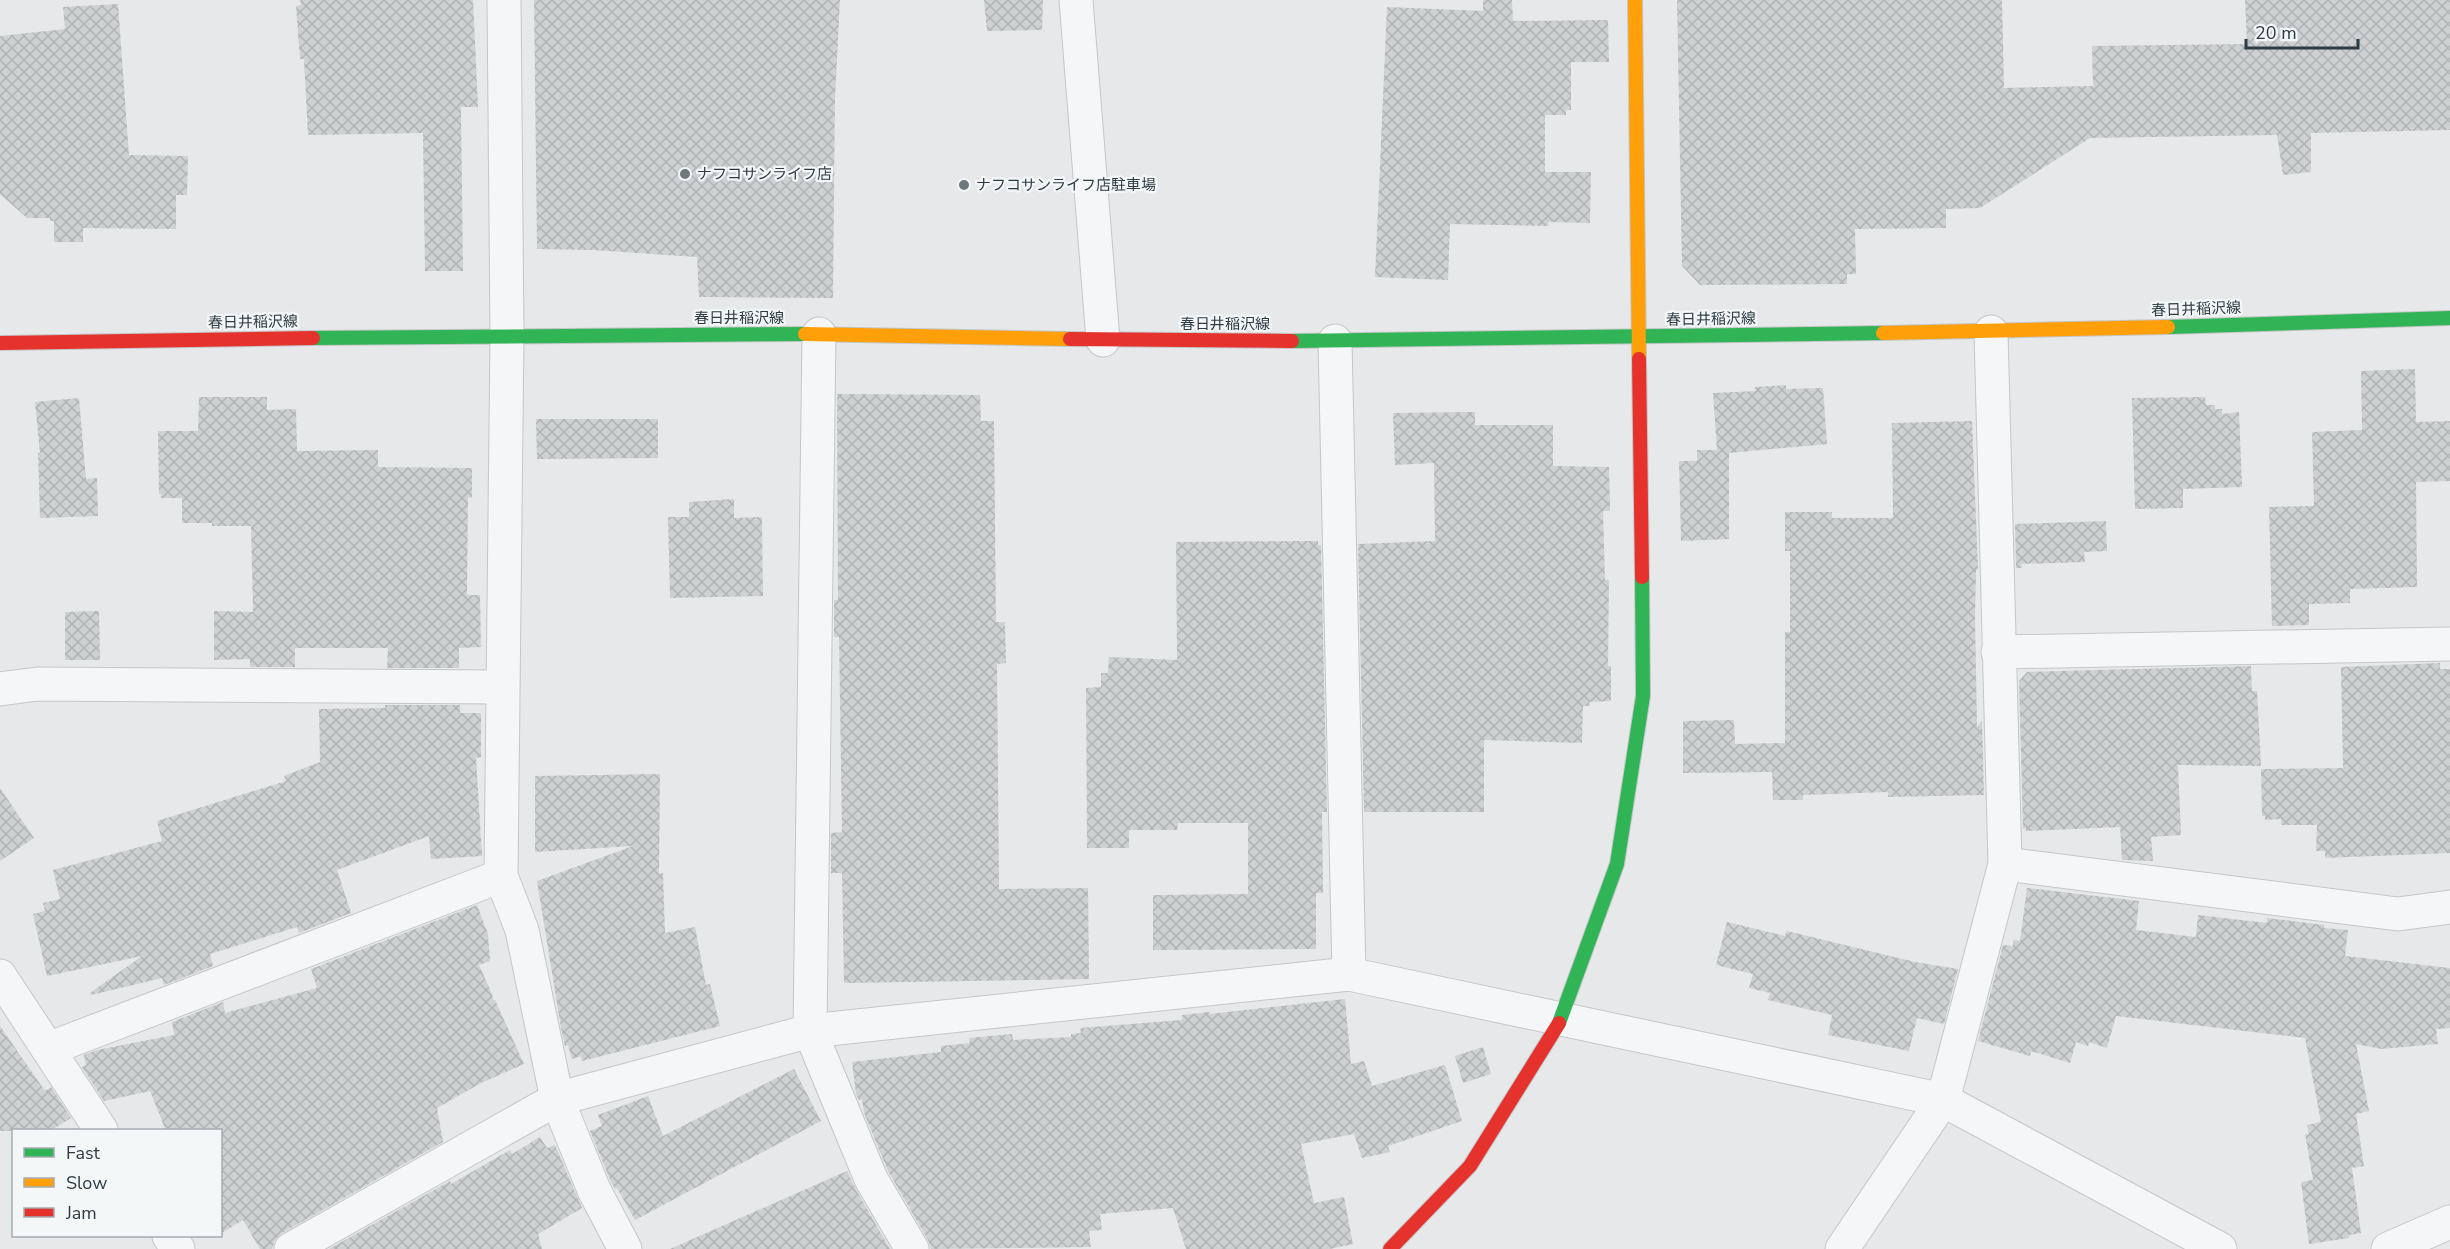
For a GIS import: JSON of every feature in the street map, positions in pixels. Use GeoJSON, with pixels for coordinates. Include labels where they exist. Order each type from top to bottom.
{"type":"FeatureCollection","features":[{"type":"Feature","properties":{"kind":"main road"},"geometry":{"type":"LineString","coordinates":[[1390,1249],[1470,1166],[1562,1018],[1617,864],[1643,696],[1635,0]]}},
{"type":"Feature","properties":{"kind":"main road","name":"春日井稲沢線"},"geometry":{"type":"LineString","coordinates":[[0,343],[507,335],[819,334],[1102,340],[1638,337],[1991,332],[2450,318]]}},
{"type":"Feature","properties":{"kind":"street"},"geometry":{"type":"LineString","coordinates":[[504,0],[507,335],[501,876],[522,930],[557,1099],[594,1190],[625,1249]]}},
{"type":"Feature","properties":{"kind":"street"},"geometry":{"type":"LineString","coordinates":[[1076,0],[1102,340]]}},
{"type":"Feature","properties":{"kind":"street"},"geometry":{"type":"LineString","coordinates":[[1842,1249],[1943,1100],[2005,864],[1991,332]]}},
{"type":"Feature","properties":{"kind":"street"},"geometry":{"type":"LineString","coordinates":[[819,334],[810,1031],[871,1179],[912,1249]]}},
{"type":"Feature","properties":{"kind":"street"},"geometry":{"type":"LineString","coordinates":[[1335,340],[1348,974]]}},
{"type":"Feature","properties":{"kind":"street"},"geometry":{"type":"LineString","coordinates":[[1998,652],[2450,644]]}},
{"type":"Feature","properties":{"kind":"street"},"geometry":{"type":"LineString","coordinates":[[0,689],[38,684],[502,687]]}},
{"type":"Feature","properties":{"kind":"street"},"geometry":{"type":"LineString","coordinates":[[2005,864],[2397,914],[2450,907]]}},
{"type":"Feature","properties":{"kind":"street"},"geometry":{"type":"LineString","coordinates":[[48,1049],[501,876]]}},
{"type":"Feature","properties":{"kind":"street"},"geometry":{"type":"LineString","coordinates":[[291,1249],[557,1099],[810,1031],[1348,974],[1943,1100],[2220,1249]]}},
{"type":"Feature","properties":{"kind":"street"},"geometry":{"type":"LineString","coordinates":[[0,976],[100,1129]]}},
{"type":"Feature","properties":{"kind":"street"},"geometry":{"type":"LineString","coordinates":[[2388,1249],[2450,1222]]}},
{"type":"Feature","properties":{"kind":"building"},"geometry":{"type":"Polygon","coordinates":[[[300,0],[473,0],[478,107],[461,107],[463,271],[425,271],[423,133],[308,135],[304,59],[300,59],[296,6],[301,5],[300,0]]]}},
{"type":"Feature","properties":{"kind":"building","name":"ナフコサンライフ店"},"geometry":{"type":"Polygon","coordinates":[[[534,0],[840,0],[835,99],[833,298],[699,297],[697,257],[537,249],[534,0]]]}},
{"type":"Feature","properties":{"kind":"building"},"geometry":{"type":"Polygon","coordinates":[[[984,0],[1043,0],[1042,30],[987,31],[984,0]]]}},
{"type":"Feature","properties":{"kind":"building"},"geometry":{"type":"Polygon","coordinates":[[[1483,0],[1512,0],[1513,21],[1608,20],[1609,62],[1571,62],[1571,110],[1566,110],[1566,115],[1545,115],[1545,172],[1591,172],[1590,223],[1548,222],[1549,226],[1450,224],[1448,280],[1375,277],[1387,7],[1483,11],[1483,0]]]}},
{"type":"Feature","properties":{"kind":"building"},"geometry":{"type":"Polygon","coordinates":[[[1677,0],[2002,0],[2004,88],[2093,86],[2092,46],[2247,44],[2245,0],[2450,0],[2450,130],[2311,133],[2311,172],[2283,175],[2277,135],[2090,138],[1980,208],[1946,209],[1946,228],[1855,229],[1856,274],[1847,274],[1847,284],[1700,285],[1682,266],[1677,0]]]}},
{"type":"Feature","properties":{"kind":"building"},"geometry":{"type":"Polygon","coordinates":[[[118,4],[129,155],[188,156],[187,195],[176,195],[176,229],[83,228],[83,242],[54,242],[54,221],[50,221],[50,218],[27,218],[0,194],[0,36],[65,29],[63,7],[118,4]]]}},
{"type":"Feature","properties":{"kind":"building"},"geometry":{"type":"Polygon","coordinates":[[[2415,369],[2416,422],[2450,421],[2450,481],[2416,482],[2417,587],[2350,589],[2350,603],[2309,604],[2309,625],[2272,626],[2269,507],[2314,506],[2312,432],[2362,430],[2361,371],[2415,369]]]}},
{"type":"Feature","properties":{"kind":"building"},"geometry":{"type":"Polygon","coordinates":[[[1786,385],[1786,389],[1823,388],[1827,444],[1729,453],[1729,539],[1681,541],[1679,461],[1697,461],[1697,450],[1717,450],[1713,393],[1756,391],[1755,387],[1786,385]]]}},
{"type":"Feature","properties":{"kind":"building"},"geometry":{"type":"Polygon","coordinates":[[[837,394],[980,395],[981,421],[994,421],[996,622],[1005,622],[1006,663],[997,664],[999,889],[1088,888],[1089,979],[844,983],[842,873],[831,873],[831,833],[842,832],[839,637],[834,637],[834,600],[838,600],[837,394]]]}},
{"type":"Feature","properties":{"kind":"building"},"geometry":{"type":"Polygon","coordinates":[[[199,397],[267,397],[267,410],[296,409],[297,451],[378,450],[378,467],[472,468],[472,498],[468,497],[467,595],[480,595],[481,647],[459,648],[459,668],[387,668],[388,648],[295,648],[295,667],[250,667],[250,659],[214,660],[214,611],[253,612],[251,526],[182,523],[182,498],[161,498],[159,494],[158,431],[198,431],[199,397]]]}},
{"type":"Feature","properties":{"kind":"building"},"geometry":{"type":"Polygon","coordinates":[[[2205,397],[2206,405],[2215,405],[2215,409],[2222,409],[2222,414],[2239,412],[2242,487],[2183,489],[2183,508],[2135,509],[2132,398],[2205,397]]]}},
{"type":"Feature","properties":{"kind":"building"},"geometry":{"type":"Polygon","coordinates":[[[79,398],[86,479],[97,478],[98,516],[40,518],[38,453],[40,453],[35,402],[79,398]]]}},
{"type":"Feature","properties":{"kind":"building"},"geometry":{"type":"Polygon","coordinates":[[[1475,412],[1475,425],[1553,425],[1553,466],[1609,467],[1610,511],[1603,511],[1605,580],[1609,580],[1608,666],[1611,666],[1611,701],[1589,702],[1590,706],[1583,706],[1582,743],[1484,740],[1484,812],[1364,812],[1358,544],[1435,541],[1434,463],[1395,465],[1393,413],[1475,412]]]}},
{"type":"Feature","properties":{"kind":"building"},"geometry":{"type":"Polygon","coordinates":[[[536,419],[658,419],[658,458],[537,459],[536,419]]]}},
{"type":"Feature","properties":{"kind":"building"},"geometry":{"type":"Polygon","coordinates":[[[1972,421],[1978,569],[1976,570],[1975,617],[1977,727],[1982,721],[1984,795],[1888,797],[1888,792],[1803,795],[1803,800],[1773,800],[1772,772],[1683,773],[1683,721],[1734,720],[1735,744],[1785,743],[1785,632],[1790,632],[1790,551],[1785,551],[1785,512],[1832,512],[1832,518],[1893,518],[1892,423],[1972,421]]]}},
{"type":"Feature","properties":{"kind":"building"},"geometry":{"type":"Polygon","coordinates":[[[734,499],[734,518],[762,517],[763,596],[670,598],[668,517],[689,517],[689,502],[734,499]]]}},
{"type":"Feature","properties":{"kind":"building"},"geometry":{"type":"Polygon","coordinates":[[[2106,521],[2107,551],[2084,552],[2085,562],[2021,564],[2022,568],[2016,568],[2015,524],[2106,521]]]}},
{"type":"Feature","properties":{"kind":"building"},"geometry":{"type":"Polygon","coordinates":[[[1318,541],[1318,545],[1321,545],[1327,812],[1322,812],[1323,893],[1316,893],[1316,949],[1153,950],[1153,895],[1248,894],[1248,823],[1178,823],[1177,830],[1129,830],[1129,848],[1087,848],[1086,688],[1101,687],[1101,673],[1108,673],[1109,657],[1177,660],[1176,542],[1318,541]]]}},
{"type":"Feature","properties":{"kind":"building"},"geometry":{"type":"Polygon","coordinates":[[[99,611],[100,660],[65,660],[65,612],[99,611]]]}},
{"type":"Feature","properties":{"kind":"building"},"geometry":{"type":"Polygon","coordinates":[[[2440,663],[2440,669],[2450,669],[2450,853],[2325,858],[2325,851],[2316,851],[2317,825],[2281,825],[2281,819],[2265,820],[2265,816],[2262,816],[2261,769],[2343,768],[2341,667],[2440,663]]]}},
{"type":"Feature","properties":{"kind":"building"},"geometry":{"type":"Polygon","coordinates":[[[2251,666],[2252,691],[2257,691],[2261,766],[2178,765],[2181,835],[2151,837],[2153,861],[2122,860],[2120,827],[2026,831],[2026,828],[2023,829],[2019,681],[2027,672],[2251,666]]]}},
{"type":"Feature","properties":{"kind":"building"},"geometry":{"type":"Polygon","coordinates":[[[385,705],[460,705],[460,713],[481,713],[481,757],[476,758],[482,856],[431,859],[429,836],[337,870],[351,913],[299,933],[297,927],[210,954],[213,966],[164,985],[162,978],[91,995],[90,993],[142,956],[47,976],[33,914],[45,911],[43,903],[60,899],[53,870],[162,841],[157,821],[286,781],[284,776],[320,762],[319,709],[385,708],[385,705]]]}},
{"type":"Feature","properties":{"kind":"building"},"geometry":{"type":"Polygon","coordinates":[[[660,774],[659,874],[663,873],[665,933],[695,927],[706,985],[710,984],[720,1026],[582,1061],[581,1056],[572,1059],[568,1045],[565,1046],[561,1028],[537,881],[633,846],[535,852],[535,776],[660,774]]]}},
{"type":"Feature","properties":{"kind":"building"},"geometry":{"type":"Polygon","coordinates":[[[0,788],[34,838],[0,861],[0,788]]]}},
{"type":"Feature","properties":{"kind":"building"},"geometry":{"type":"Polygon","coordinates":[[[2027,888],[2139,901],[2136,930],[2196,937],[2198,915],[2267,923],[2267,918],[2348,930],[2345,956],[2450,968],[2450,1028],[2436,1029],[2438,1044],[2381,1049],[2356,1044],[2369,1111],[2356,1114],[2364,1166],[2352,1168],[2361,1233],[2349,1235],[2349,1238],[2309,1244],[2301,1182],[2313,1180],[2305,1134],[2309,1134],[2307,1125],[2321,1122],[2305,1038],[2116,1016],[2107,1048],[2089,1042],[2088,1046],[2076,1042],[2070,1063],[2031,1051],[2030,1056],[1978,1041],[2003,945],[2013,946],[2013,940],[2020,941],[2027,888]]]}},
{"type":"Feature","properties":{"kind":"building"},"geometry":{"type":"Polygon","coordinates":[[[477,905],[488,934],[490,961],[479,965],[524,1064],[481,1083],[437,1108],[443,1142],[282,1233],[275,1240],[272,1249],[260,1249],[243,1220],[222,1233],[222,1129],[165,1129],[150,1091],[104,1101],[82,1067],[86,1065],[84,1055],[97,1050],[174,1035],[172,1022],[223,1002],[225,1013],[317,988],[311,969],[477,905]]]}},
{"type":"Feature","properties":{"kind":"building"},"geometry":{"type":"Polygon","coordinates":[[[1727,922],[1785,936],[1787,931],[1915,962],[1958,969],[1944,1024],[1917,1018],[1909,1051],[1828,1035],[1832,1015],[1768,1000],[1770,993],[1749,988],[1753,974],[1716,965],[1727,922]]]}},
{"type":"Feature","properties":{"kind":"building"},"geometry":{"type":"Polygon","coordinates":[[[1345,999],[1351,1064],[1364,1061],[1372,1086],[1445,1065],[1462,1121],[1388,1146],[1390,1152],[1362,1158],[1354,1134],[1301,1144],[1314,1203],[1344,1197],[1353,1244],[1330,1249],[1186,1249],[1173,1208],[1100,1214],[1102,1230],[1089,1231],[1091,1247],[931,1249],[888,1171],[864,1113],[862,1099],[859,1100],[856,1094],[852,1062],[941,1052],[941,1046],[970,1043],[969,1038],[1012,1034],[1013,1040],[1071,1037],[1071,1034],[1081,1033],[1080,1028],[1182,1020],[1182,1015],[1345,999]]]}},
{"type":"Feature","properties":{"kind":"building"},"geometry":{"type":"Polygon","coordinates":[[[0,1026],[45,1091],[51,1087],[71,1118],[53,1129],[0,1131],[0,1026]]]}},
{"type":"Feature","properties":{"kind":"building"},"geometry":{"type":"Polygon","coordinates":[[[1483,1047],[1491,1074],[1463,1083],[1455,1056],[1483,1047]]]}},
{"type":"Feature","properties":{"kind":"building"},"geometry":{"type":"Polygon","coordinates":[[[794,1069],[821,1121],[635,1220],[617,1188],[615,1189],[611,1182],[590,1131],[602,1126],[598,1115],[648,1096],[663,1136],[794,1069]]]}},
{"type":"Feature","properties":{"kind":"building"},"geometry":{"type":"Polygon","coordinates":[[[540,1137],[547,1148],[555,1145],[582,1208],[538,1234],[542,1249],[329,1249],[450,1181],[451,1184],[510,1150],[512,1154],[540,1137]]]}},
{"type":"Feature","properties":{"kind":"building"},"geometry":{"type":"Polygon","coordinates":[[[847,1171],[890,1249],[670,1249],[847,1171]]]}},
{"type":"Feature","properties":{"kind":"traffic: fast"},"geometry":{"type":"LineString","coordinates":[[2168,327],[2450,318]]}},
{"type":"Feature","properties":{"kind":"traffic: fast"},"geometry":{"type":"LineString","coordinates":[[1292,341],[1883,333]]}},
{"type":"Feature","properties":{"kind":"traffic: fast"},"geometry":{"type":"LineString","coordinates":[[313,338],[805,334]]}},
{"type":"Feature","properties":{"kind":"traffic: fast"},"geometry":{"type":"LineString","coordinates":[[1559,1023],[1617,864],[1643,696],[1642,577]]}},
{"type":"Feature","properties":{"kind":"traffic: slow"},"geometry":{"type":"LineString","coordinates":[[1635,0],[1639,359]]}},
{"type":"Feature","properties":{"kind":"traffic: slow"},"geometry":{"type":"LineString","coordinates":[[1883,333],[2168,327]]}},
{"type":"Feature","properties":{"kind":"traffic: slow"},"geometry":{"type":"LineString","coordinates":[[805,334],[1070,339]]}},
{"type":"Feature","properties":{"kind":"traffic: jam"},"geometry":{"type":"LineString","coordinates":[[0,343],[313,338]]}},
{"type":"Feature","properties":{"kind":"traffic: jam"},"geometry":{"type":"LineString","coordinates":[[1070,339],[1292,341]]}},
{"type":"Feature","properties":{"kind":"traffic: jam"},"geometry":{"type":"LineString","coordinates":[[1639,359],[1642,577]]}},
{"type":"Feature","properties":{"kind":"traffic: jam"},"geometry":{"type":"LineString","coordinates":[[1390,1249],[1470,1166],[1559,1023]]}},
{"type":"Feature","properties":{"kind":"place","name":"ナフコサンライフ店"},"geometry":{"type":"Point","coordinates":[685,174]}},
{"type":"Feature","properties":{"kind":"place","name":"ナフコサンライフ店駐車場"},"geometry":{"type":"Point","coordinates":[964,185]}}]}
